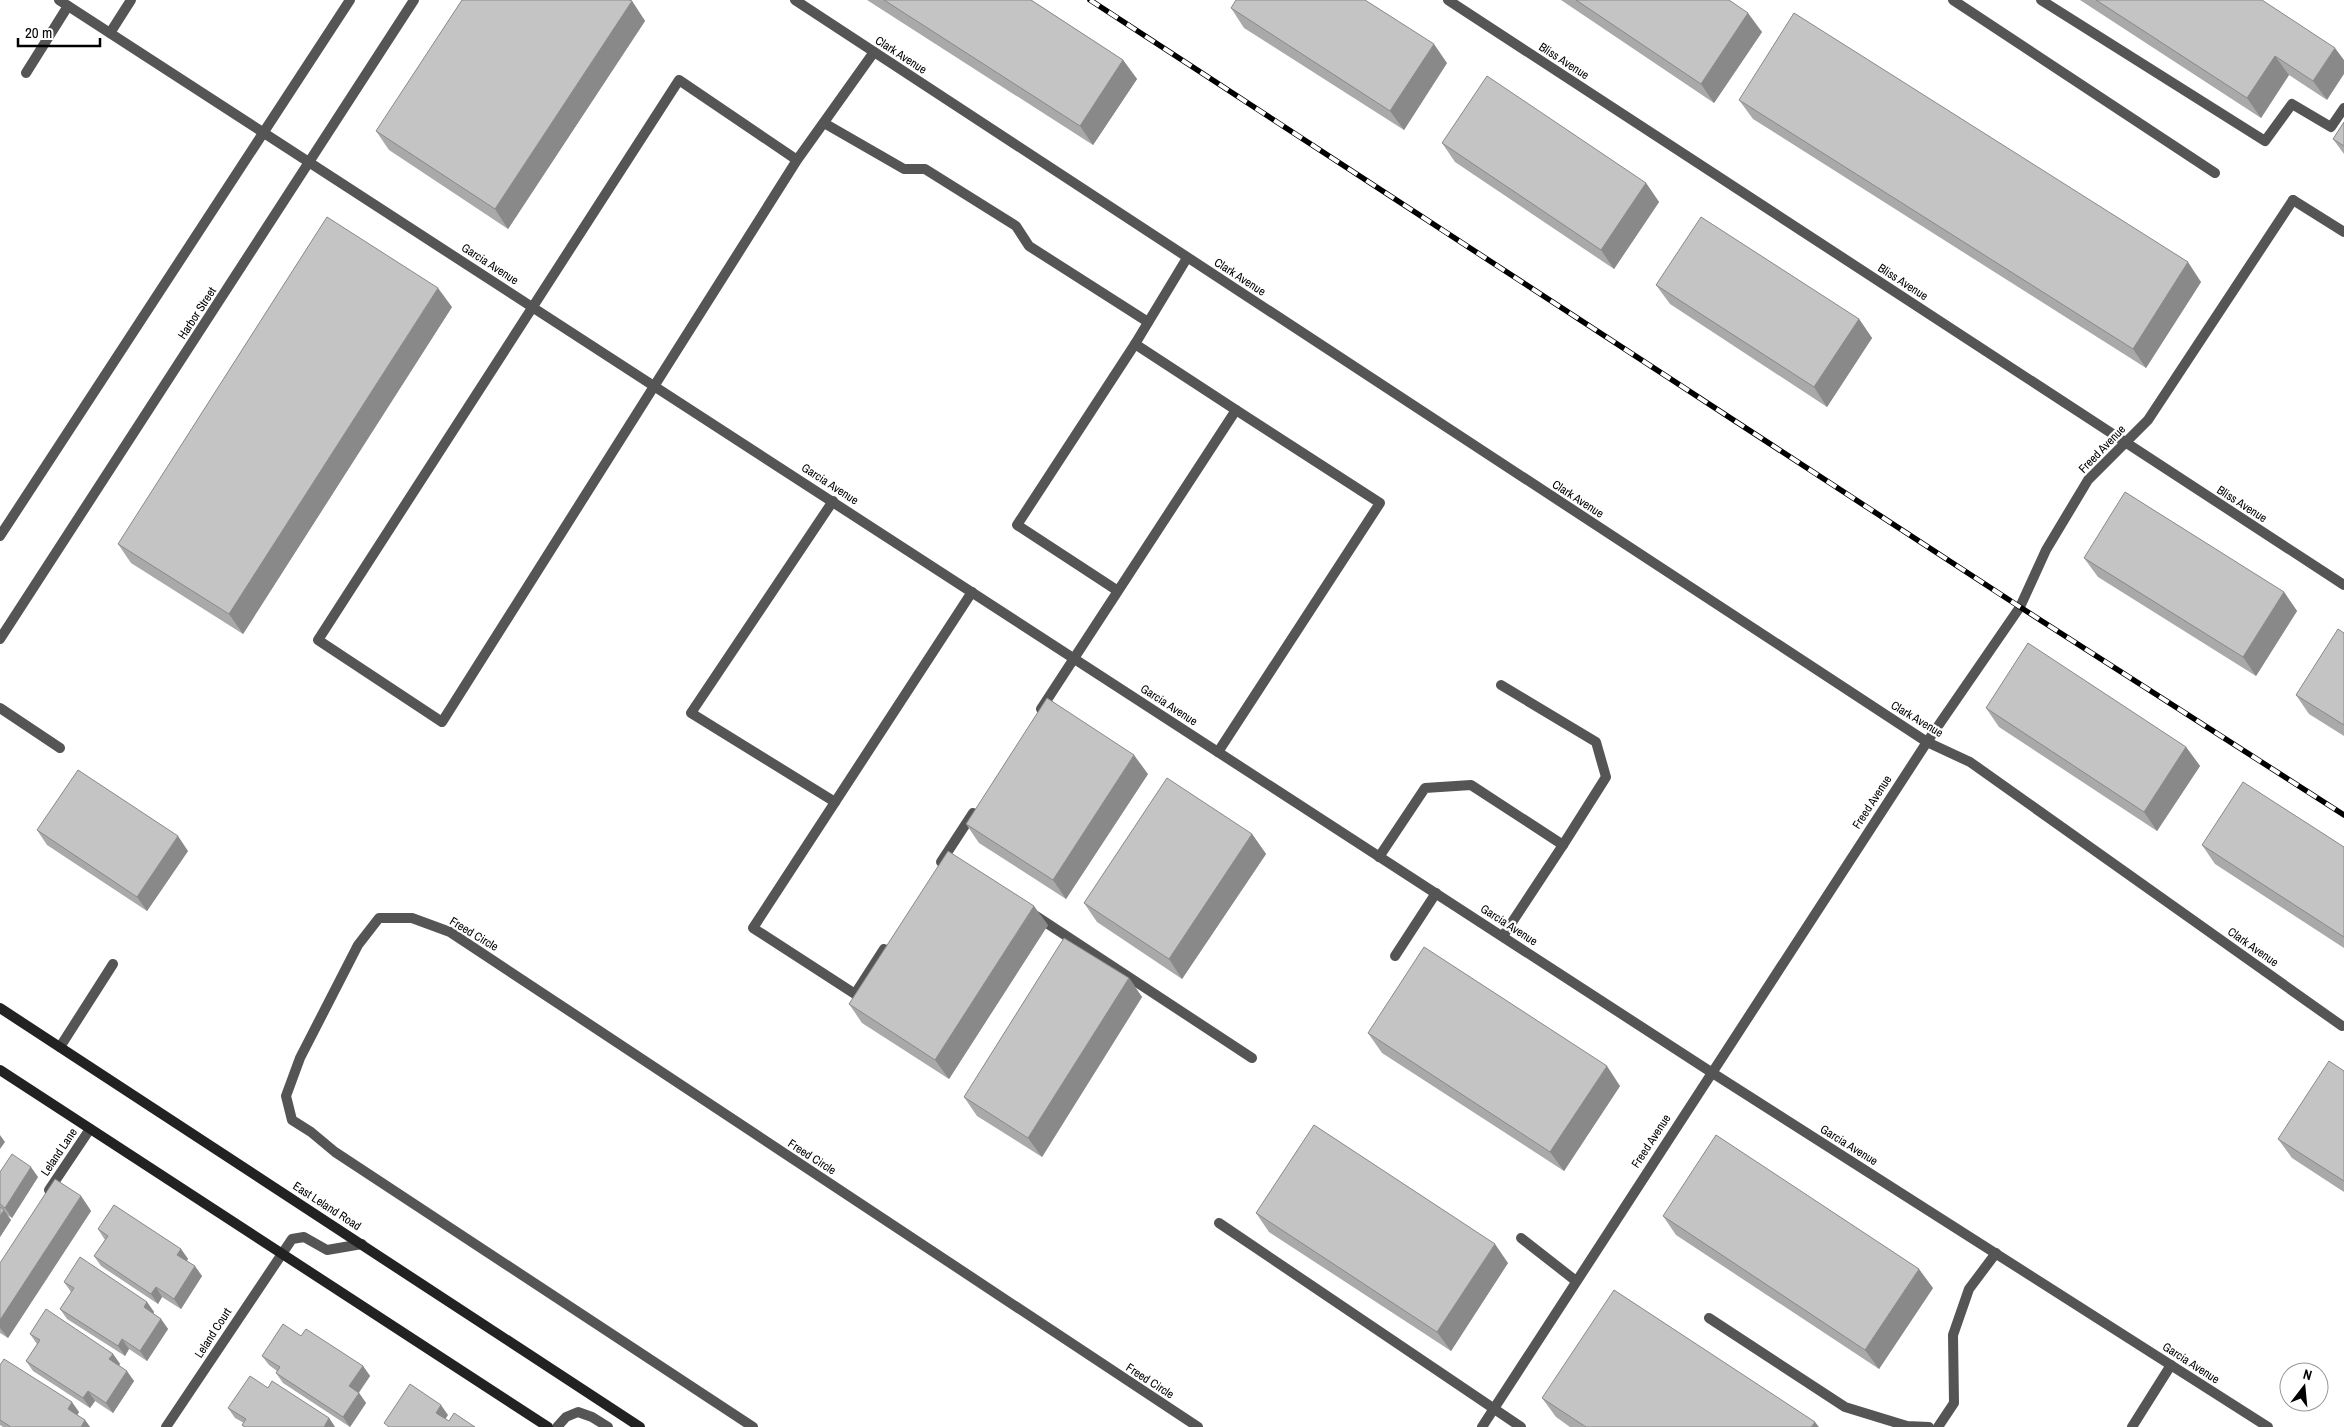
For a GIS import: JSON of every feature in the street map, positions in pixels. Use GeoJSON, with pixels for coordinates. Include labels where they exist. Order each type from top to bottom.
{"type":"FeatureCollection","features":[{"type":"Feature","properties":{"kind":"main road","name":"East Leland Road"},"geometry":{"type":"LineString","coordinates":[[0,1008],[640,1427]]}},
{"type":"Feature","properties":{"kind":"main road"},"geometry":{"type":"LineString","coordinates":[[0,1070],[548,1427]]}},
{"type":"Feature","properties":{"kind":"street"},"geometry":{"type":"LineString","coordinates":[[110,33],[131,0]]}},
{"type":"Feature","properties":{"kind":"street"},"geometry":{"type":"LineString","coordinates":[[0,536],[350,0]]}},
{"type":"Feature","properties":{"kind":"street","name":"Harbor Street"},"geometry":{"type":"LineString","coordinates":[[0,639],[414,0]]}},
{"type":"Feature","properties":{"kind":"street","name":"Clark Avenue"},"geometry":{"type":"LineString","coordinates":[[795,0],[1926,742],[1970,762],[2342,1026]]}},
{"type":"Feature","properties":{"kind":"street","name":"Bliss Avenue"},"geometry":{"type":"LineString","coordinates":[[1448,0],[2344,585]]}},
{"type":"Feature","properties":{"kind":"street"},"geometry":{"type":"LineString","coordinates":[[1952,0],[2215,173]]}},
{"type":"Feature","properties":{"kind":"street"},"geometry":{"type":"LineString","coordinates":[[2041,0],[2265,141],[2292,104],[2331,126],[2344,108]]}},
{"type":"Feature","properties":{"kind":"street"},"geometry":{"type":"LineString","coordinates":[[26,73],[64,3]]}},
{"type":"Feature","properties":{"kind":"street","name":"Garcia Avenue"},"geometry":{"type":"LineString","coordinates":[[64,3],[1711,1072],[2268,1427]]}},
{"type":"Feature","properties":{"kind":"street"},"geometry":{"type":"LineString","coordinates":[[797,160],[679,80],[318,640],[442,722],[797,160],[874,52]]}},
{"type":"Feature","properties":{"kind":"street"},"geometry":{"type":"LineString","coordinates":[[824,123],[904,169],[925,169],[1016,226],[1028,246],[1148,322]]}},
{"type":"Feature","properties":{"kind":"street","name":"Freed Avenue"},"geometry":{"type":"LineString","coordinates":[[1482,1427],[1926,742],[2020,606],[2046,550],[2088,480],[2148,420],[2293,200],[2344,232]]}},
{"type":"Feature","properties":{"kind":"street"},"geometry":{"type":"LineString","coordinates":[[1118,591],[1017,526],[1135,344],[1188,258]]}},
{"type":"Feature","properties":{"kind":"street"},"geometry":{"type":"LineString","coordinates":[[1135,344],[1380,503],[1218,752]]}},
{"type":"Feature","properties":{"kind":"street"},"geometry":{"type":"LineString","coordinates":[[1034,719],[1236,410]]}},
{"type":"Feature","properties":{"kind":"street"},"geometry":{"type":"LineString","coordinates":[[833,501],[691,713],[834,802]]}},
{"type":"Feature","properties":{"kind":"street"},"geometry":{"type":"LineString","coordinates":[[889,941],[855,994],[753,928],[972,592]]}},
{"type":"Feature","properties":{"kind":"street"},"geometry":{"type":"LineString","coordinates":[[1501,685],[1596,742],[1606,777],[1503,936]]}},
{"type":"Feature","properties":{"kind":"street"},"geometry":{"type":"LineString","coordinates":[[0,708],[60,748]]}},
{"type":"Feature","properties":{"kind":"street"},"geometry":{"type":"LineString","coordinates":[[1380,857],[1425,788],[1471,785],[1563,846]]}},
{"type":"Feature","properties":{"kind":"street"},"geometry":{"type":"LineString","coordinates":[[937,869],[949,859],[979,804]]}},
{"type":"Feature","properties":{"kind":"street"},"geometry":{"type":"LineString","coordinates":[[1395,956],[1436,893]]}},
{"type":"Feature","properties":{"kind":"street"},"geometry":{"type":"LineString","coordinates":[[1028,911],[1252,1058]]}},
{"type":"Feature","properties":{"kind":"street","name":"Freed Circle"},"geometry":{"type":"LineString","coordinates":[[753,1427],[335,1152],[311,1132],[292,1120],[286,1096],[300,1058],[358,944],[379,918],[412,918],[450,932],[1198,1427]]}},
{"type":"Feature","properties":{"kind":"street"},"geometry":{"type":"LineString","coordinates":[[60,1047],[113,964]]}},
{"type":"Feature","properties":{"kind":"street","name":"Leland Lane"},"geometry":{"type":"LineString","coordinates":[[42,1200],[90,1129]]}},
{"type":"Feature","properties":{"kind":"street"},"geometry":{"type":"LineString","coordinates":[[1219,1223],[1521,1427]]}},
{"type":"Feature","properties":{"kind":"street","name":"Leland Court"},"geometry":{"type":"LineString","coordinates":[[166,1427],[292,1239],[300,1237],[308,1239],[327,1250],[362,1244]]}},
{"type":"Feature","properties":{"kind":"street"},"geometry":{"type":"LineString","coordinates":[[1521,1238],[1576,1281]]}},
{"type":"Feature","properties":{"kind":"street"},"geometry":{"type":"LineString","coordinates":[[1938,1427],[1954,1403],[1953,1335],[1970,1289],[1996,1253]]}},
{"type":"Feature","properties":{"kind":"street"},"geometry":{"type":"LineString","coordinates":[[1709,1318],[1844,1407],[1907,1426],[1929,1427]]}},
{"type":"Feature","properties":{"kind":"street"},"geometry":{"type":"LineString","coordinates":[[2132,1427],[2171,1365]]}},
{"type":"Feature","properties":{"kind":"street"},"geometry":{"type":"LineString","coordinates":[[558,1427],[566,1417],[578,1412],[592,1417],[608,1427]]}},
{"type":"Feature","properties":{"kind":"building"},"geometry":{"type":"Polygon","coordinates":[[[462,0],[632,1],[495,209],[376,131],[462,0]]]}},
{"type":"Feature","properties":{"kind":"building"},"geometry":{"type":"Polygon","coordinates":[[[884,0],[1031,0],[1123,60],[1080,126],[884,0]]]}},
{"type":"Feature","properties":{"kind":"building"},"geometry":{"type":"Polygon","coordinates":[[[1236,0],[1365,0],[1434,44],[1390,111],[1231,8],[1236,0]]]}},
{"type":"Feature","properties":{"kind":"building"},"geometry":{"type":"Polygon","coordinates":[[[1576,0],[1729,0],[1748,13],[1701,84],[1576,0]]]}},
{"type":"Feature","properties":{"kind":"building"},"geometry":{"type":"Polygon","coordinates":[[[2096,0],[2262,0],[2335,48],[2313,81],[2275,56],[2247,98],[2096,0]]]}},
{"type":"Feature","properties":{"kind":"building"},"geometry":{"type":"Polygon","coordinates":[[[1794,13],[2188,262],[2133,349],[1739,100],[1794,13]]]}},
{"type":"Feature","properties":{"kind":"building"},"geometry":{"type":"Polygon","coordinates":[[[1487,76],[1646,183],[1601,250],[1442,143],[1487,76]]]}},
{"type":"Feature","properties":{"kind":"building"},"geometry":{"type":"Polygon","coordinates":[[[2344,122],[2344,146],[2333,139],[2344,122]]]}},
{"type":"Feature","properties":{"kind":"building"},"geometry":{"type":"Polygon","coordinates":[[[327,217],[438,288],[229,614],[118,544],[327,217]]]}},
{"type":"Feature","properties":{"kind":"building"},"geometry":{"type":"Polygon","coordinates":[[[1701,217],[1859,319],[1814,387],[1656,285],[1701,217]]]}},
{"type":"Feature","properties":{"kind":"building"},"geometry":{"type":"Polygon","coordinates":[[[2125,492],[2284,592],[2243,657],[2084,558],[2125,492]]]}},
{"type":"Feature","properties":{"kind":"building"},"geometry":{"type":"Polygon","coordinates":[[[2338,629],[2344,633],[2344,725],[2296,695],[2338,629]]]}},
{"type":"Feature","properties":{"kind":"building"},"geometry":{"type":"Polygon","coordinates":[[[2028,643],[2186,747],[2144,812],[1986,708],[2028,643]]]}},
{"type":"Feature","properties":{"kind":"building"},"geometry":{"type":"Polygon","coordinates":[[[1047,698],[1134,755],[1053,880],[966,824],[1047,698]]]}},
{"type":"Feature","properties":{"kind":"building"},"geometry":{"type":"Polygon","coordinates":[[[78,770],[178,836],[137,897],[37,830],[78,770]]]}},
{"type":"Feature","properties":{"kind":"building"},"geometry":{"type":"Polygon","coordinates":[[[1167,778],[1252,834],[1169,959],[1084,903],[1167,778]]]}},
{"type":"Feature","properties":{"kind":"building"},"geometry":{"type":"Polygon","coordinates":[[[2243,782],[2344,847],[2344,937],[2202,845],[2243,782]]]}},
{"type":"Feature","properties":{"kind":"building"},"geometry":{"type":"Polygon","coordinates":[[[948,851],[1034,906],[935,1060],[849,1004],[948,851]]]}},
{"type":"Feature","properties":{"kind":"building"},"geometry":{"type":"Polygon","coordinates":[[[1064,938],[1129,978],[1028,1138],[964,1097],[1064,938]]]}},
{"type":"Feature","properties":{"kind":"building"},"geometry":{"type":"Polygon","coordinates":[[[1424,947],[1607,1066],[1550,1152],[1368,1033],[1424,947]]]}},
{"type":"Feature","properties":{"kind":"building"},"geometry":{"type":"Polygon","coordinates":[[[2329,1061],[2344,1071],[2344,1181],[2278,1139],[2329,1061]]]}},
{"type":"Feature","properties":{"kind":"building"},"geometry":{"type":"Polygon","coordinates":[[[1314,1125],[1495,1244],[1437,1332],[1256,1213],[1314,1125]]]}},
{"type":"Feature","properties":{"kind":"building"},"geometry":{"type":"Polygon","coordinates":[[[1716,1135],[1919,1269],[1865,1350],[1663,1216],[1716,1135]]]}},
{"type":"Feature","properties":{"kind":"building"},"geometry":{"type":"Polygon","coordinates":[[[12,1154],[31,1167],[5,1208],[0,1204],[0,1172],[12,1154]]]}},
{"type":"Feature","properties":{"kind":"building"},"geometry":{"type":"Polygon","coordinates":[[[55,1179],[81,1196],[0,1320],[0,1263],[55,1179]]]}},
{"type":"Feature","properties":{"kind":"building"},"geometry":{"type":"Polygon","coordinates":[[[114,1205],[181,1249],[177,1255],[195,1266],[174,1299],[156,1287],[151,1294],[94,1256],[108,1236],[98,1229],[114,1205]]]}},
{"type":"Feature","properties":{"kind":"building"},"geometry":{"type":"Polygon","coordinates":[[[0,1207],[4,1210],[0,1216],[0,1207]]]}},
{"type":"Feature","properties":{"kind":"building"},"geometry":{"type":"Polygon","coordinates":[[[80,1257],[147,1302],[144,1307],[161,1319],[140,1351],[122,1339],[118,1346],[60,1309],[74,1288],[64,1282],[80,1257]]]}},
{"type":"Feature","properties":{"kind":"building"},"geometry":{"type":"Polygon","coordinates":[[[1614,1290],[1815,1422],[1811,1427],[1586,1427],[1542,1398],[1614,1290]]]}},
{"type":"Feature","properties":{"kind":"building"},"geometry":{"type":"Polygon","coordinates":[[[46,1309],[113,1354],[109,1359],[127,1371],[106,1403],[88,1391],[83,1398],[26,1361],[40,1340],[30,1334],[46,1309]]]}},
{"type":"Feature","properties":{"kind":"building"},"geometry":{"type":"Polygon","coordinates":[[[283,1324],[301,1336],[306,1329],[363,1366],[349,1386],[359,1393],[343,1417],[276,1373],[280,1367],[262,1356],[283,1324]]]}},
{"type":"Feature","properties":{"kind":"building"},"geometry":{"type":"Polygon","coordinates":[[[4,1359],[72,1402],[68,1409],[85,1420],[81,1427],[11,1427],[0,1420],[0,1365],[4,1359]]]}},
{"type":"Feature","properties":{"kind":"building"},"geometry":{"type":"Polygon","coordinates":[[[250,1376],[268,1388],[272,1381],[329,1418],[324,1427],[245,1427],[242,1425],[246,1419],[228,1408],[250,1376]]]}},
{"type":"Feature","properties":{"kind":"building"},"geometry":{"type":"Polygon","coordinates":[[[410,1384],[441,1405],[436,1413],[449,1421],[454,1413],[475,1427],[389,1427],[384,1423],[410,1384]]]}},
{"type":"Feature","properties":{"kind":"railway"},"geometry":{"type":"LineString","coordinates":[[1090,0],[2020,607],[2344,815]]}}]}
